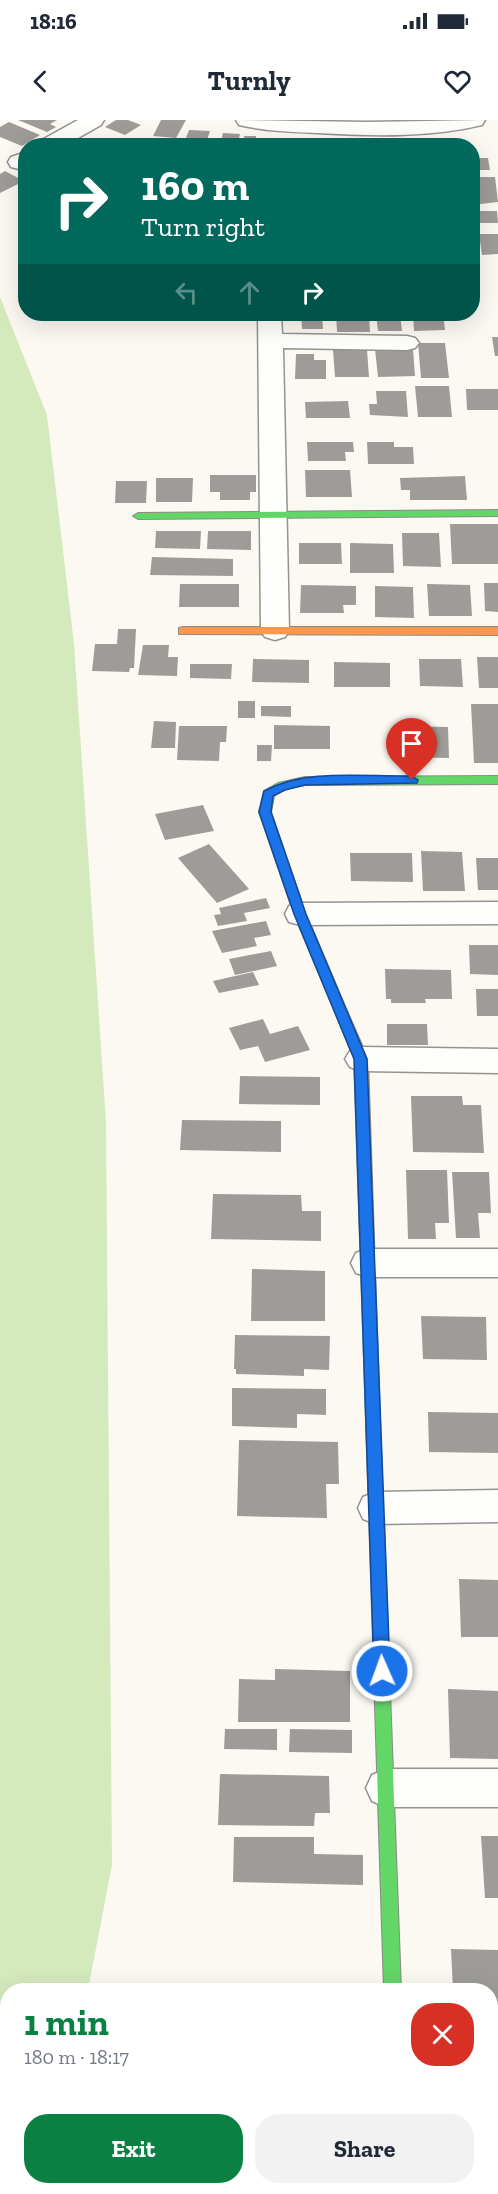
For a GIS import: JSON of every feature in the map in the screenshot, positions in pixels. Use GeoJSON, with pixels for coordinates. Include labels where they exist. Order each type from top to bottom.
{"type":"FeatureCollection","features":[{"type":"Feature","properties":{"kind":"street"},"geometry":{"type":"LineString","coordinates":[[62,138],[93,120]]}},
{"type":"Feature","properties":{"kind":"street"},"geometry":{"type":"LineString","coordinates":[[247,120],[375,129],[437,128],[474,120]]}},
{"type":"Feature","properties":{"kind":"street"},"geometry":{"type":"LineString","coordinates":[[271,138],[284,124]]}},
{"type":"Feature","properties":{"kind":"street"},"geometry":{"type":"LineString","coordinates":[[270,321],[275,631]]}},
{"type":"Feature","properties":{"kind":"street"},"geometry":{"type":"LineString","coordinates":[[270,342],[407,343]]}},
{"type":"Feature","properties":{"kind":"street"},"geometry":{"type":"LineString","coordinates":[[138,516],[498,513]]}},
{"type":"Feature","properties":{"kind":"street"},"geometry":{"type":"LineString","coordinates":[[183,631],[498,631]]}},
{"type":"Feature","properties":{"kind":"street"},"geometry":{"type":"LineString","coordinates":[[393,1983],[361,1059],[300,914],[265,812],[268,794],[282,786],[305,781],[498,780]]}},
{"type":"Feature","properties":{"kind":"street"},"geometry":{"type":"LineString","coordinates":[[300,914],[498,913]]}},
{"type":"Feature","properties":{"kind":"street"},"geometry":{"type":"LineString","coordinates":[[361,1059],[498,1061]]}},
{"type":"Feature","properties":{"kind":"street"},"geometry":{"type":"LineString","coordinates":[[368,1263],[498,1263]]}},
{"type":"Feature","properties":{"kind":"street"},"geometry":{"type":"LineString","coordinates":[[376,1508],[498,1506]]}},
{"type":"Feature","properties":{"kind":"street"},"geometry":{"type":"LineString","coordinates":[[386,1788],[498,1788]]}},
{"type":"Feature","properties":{"kind":"green space"},"geometry":{"type":"Polygon","coordinates":[[[0,297],[47,415],[74,644],[106,1122],[112,1865],[89,1983],[0,1983],[0,297]]]}},
{"type":"Feature","properties":{"kind":"building"},"geometry":{"type":"Polygon","coordinates":[[[18,120],[57,120],[50,124],[56,127],[47,132],[18,120]]]}},
{"type":"Feature","properties":{"kind":"building"},"geometry":{"type":"Polygon","coordinates":[[[116,120],[128,120],[141,125],[125,135],[105,127],[116,120]]]}},
{"type":"Feature","properties":{"kind":"building"},"geometry":{"type":"Polygon","coordinates":[[[161,120],[186,120],[176,138],[153,136],[161,120]]]}},
{"type":"Feature","properties":{"kind":"building"},"geometry":{"type":"Polygon","coordinates":[[[9,122],[40,135],[35,138],[18,138],[18,144],[0,137],[0,127],[9,122]]]}},
{"type":"Feature","properties":{"kind":"building"},"geometry":{"type":"Polygon","coordinates":[[[189,130],[210,131],[208,138],[186,138],[189,130]]]}},
{"type":"Feature","properties":{"kind":"building"},"geometry":{"type":"Polygon","coordinates":[[[223,133],[240,134],[239,138],[222,138],[223,133]]]}},
{"type":"Feature","properties":{"kind":"building"},"geometry":{"type":"Polygon","coordinates":[[[244,136],[256,136],[256,138],[244,138],[244,136]]]}},
{"type":"Feature","properties":{"kind":"building"},"geometry":{"type":"Polygon","coordinates":[[[480,158],[488,158],[490,170],[480,170],[480,158]]]}},
{"type":"Feature","properties":{"kind":"building"},"geometry":{"type":"Polygon","coordinates":[[[5,171],[18,178],[18,184],[0,193],[0,174],[5,171]]]}},
{"type":"Feature","properties":{"kind":"building"},"geometry":{"type":"Polygon","coordinates":[[[480,177],[495,177],[498,202],[480,204],[480,177]]]}},
{"type":"Feature","properties":{"kind":"building"},"geometry":{"type":"Polygon","coordinates":[[[480,211],[497,211],[498,223],[480,223],[480,211]]]}},
{"type":"Feature","properties":{"kind":"building"},"geometry":{"type":"Polygon","coordinates":[[[480,234],[498,234],[498,254],[482,255],[480,234]]]}},
{"type":"Feature","properties":{"kind":"building"},"geometry":{"type":"Polygon","coordinates":[[[301,321],[322,321],[323,329],[302,329],[301,321]]]}},
{"type":"Feature","properties":{"kind":"building"},"geometry":{"type":"Polygon","coordinates":[[[336,321],[369,321],[370,332],[337,332],[336,321]]]}},
{"type":"Feature","properties":{"kind":"building"},"geometry":{"type":"Polygon","coordinates":[[[377,321],[401,321],[402,331],[378,331],[377,321]]]}},
{"type":"Feature","properties":{"kind":"building"},"geometry":{"type":"Polygon","coordinates":[[[413,321],[444,321],[445,330],[414,331],[413,321]]]}},
{"type":"Feature","properties":{"kind":"building"},"geometry":{"type":"Polygon","coordinates":[[[492,337],[498,337],[498,356],[495,356],[492,337]]]}},
{"type":"Feature","properties":{"kind":"building"},"geometry":{"type":"Polygon","coordinates":[[[418,343],[445,343],[449,378],[421,378],[418,343]]]}},
{"type":"Feature","properties":{"kind":"building"},"geometry":{"type":"Polygon","coordinates":[[[375,349],[413,349],[415,376],[378,377],[375,349]]]}},
{"type":"Feature","properties":{"kind":"building"},"geometry":{"type":"Polygon","coordinates":[[[333,350],[367,350],[369,377],[335,377],[333,350]]]}},
{"type":"Feature","properties":{"kind":"building"},"geometry":{"type":"Polygon","coordinates":[[[296,354],[314,354],[314,360],[326,360],[326,379],[295,379],[296,354]]]}},
{"type":"Feature","properties":{"kind":"building"},"geometry":{"type":"Polygon","coordinates":[[[415,386],[449,386],[452,417],[418,417],[415,386]]]}},
{"type":"Feature","properties":{"kind":"building"},"geometry":{"type":"Polygon","coordinates":[[[466,389],[498,389],[498,410],[467,410],[466,389]]]}},
{"type":"Feature","properties":{"kind":"building"},"geometry":{"type":"Polygon","coordinates":[[[376,391],[406,391],[408,417],[370,415],[369,404],[377,404],[376,391]]]}},
{"type":"Feature","properties":{"kind":"building"},"geometry":{"type":"Polygon","coordinates":[[[348,401],[350,418],[306,418],[305,402],[348,401]]]}},
{"type":"Feature","properties":{"kind":"building"},"geometry":{"type":"Polygon","coordinates":[[[307,442],[353,442],[354,452],[345,452],[346,461],[308,461],[307,442]]]}},
{"type":"Feature","properties":{"kind":"building"},"geometry":{"type":"Polygon","coordinates":[[[367,442],[394,442],[394,447],[413,447],[414,464],[368,464],[367,442]]]}},
{"type":"Feature","properties":{"kind":"building"},"geometry":{"type":"Polygon","coordinates":[[[305,470],[350,470],[352,497],[306,497],[305,470]]]}},
{"type":"Feature","properties":{"kind":"building"},"geometry":{"type":"Polygon","coordinates":[[[210,475],[256,475],[256,492],[250,492],[250,500],[220,500],[220,492],[210,492],[210,475]]]}},
{"type":"Feature","properties":{"kind":"building"},"geometry":{"type":"Polygon","coordinates":[[[465,476],[467,500],[410,500],[410,490],[401,490],[400,478],[465,476]]]}},
{"type":"Feature","properties":{"kind":"building"},"geometry":{"type":"Polygon","coordinates":[[[156,478],[193,478],[192,502],[156,502],[156,478]]]}},
{"type":"Feature","properties":{"kind":"building"},"geometry":{"type":"Polygon","coordinates":[[[116,481],[147,481],[146,503],[115,503],[116,481]]]}},
{"type":"Feature","properties":{"kind":"building"},"geometry":{"type":"Polygon","coordinates":[[[450,524],[498,524],[498,564],[452,564],[450,524]]]}},
{"type":"Feature","properties":{"kind":"building"},"geometry":{"type":"Polygon","coordinates":[[[156,531],[201,531],[200,549],[155,548],[156,531]]]}},
{"type":"Feature","properties":{"kind":"building"},"geometry":{"type":"Polygon","coordinates":[[[208,531],[251,531],[251,550],[207,549],[208,531]]]}},
{"type":"Feature","properties":{"kind":"building"},"geometry":{"type":"Polygon","coordinates":[[[402,533],[439,533],[441,567],[403,566],[402,533]]]}},
{"type":"Feature","properties":{"kind":"building"},"geometry":{"type":"Polygon","coordinates":[[[299,543],[341,543],[342,564],[299,564],[299,543]]]}},
{"type":"Feature","properties":{"kind":"building"},"geometry":{"type":"Polygon","coordinates":[[[350,543],[393,544],[394,573],[350,573],[350,543]]]}},
{"type":"Feature","properties":{"kind":"building"},"geometry":{"type":"Polygon","coordinates":[[[152,557],[233,559],[233,576],[150,575],[152,557]]]}},
{"type":"Feature","properties":{"kind":"building"},"geometry":{"type":"Polygon","coordinates":[[[484,583],[498,583],[498,612],[485,611],[484,583]]]}},
{"type":"Feature","properties":{"kind":"building"},"geometry":{"type":"Polygon","coordinates":[[[180,584],[239,584],[239,607],[179,607],[180,584]]]}},
{"type":"Feature","properties":{"kind":"building"},"geometry":{"type":"Polygon","coordinates":[[[427,584],[470,585],[472,616],[429,616],[427,584]]]}},
{"type":"Feature","properties":{"kind":"building"},"geometry":{"type":"Polygon","coordinates":[[[301,585],[356,586],[356,605],[343,605],[344,613],[300,613],[301,585]]]}},
{"type":"Feature","properties":{"kind":"building"},"geometry":{"type":"Polygon","coordinates":[[[375,586],[413,587],[414,618],[375,617],[375,586]]]}},
{"type":"Feature","properties":{"kind":"building"},"geometry":{"type":"Polygon","coordinates":[[[118,629],[136,629],[134,668],[130,668],[129,672],[92,671],[95,644],[117,644],[118,629]]]}},
{"type":"Feature","properties":{"kind":"building"},"geometry":{"type":"Polygon","coordinates":[[[143,645],[169,645],[168,657],[178,657],[177,676],[138,675],[143,645]]]}},
{"type":"Feature","properties":{"kind":"building"},"geometry":{"type":"Polygon","coordinates":[[[477,657],[498,657],[498,688],[479,688],[477,657]]]}},
{"type":"Feature","properties":{"kind":"building"},"geometry":{"type":"Polygon","coordinates":[[[253,659],[309,660],[309,683],[252,682],[253,659]]]}},
{"type":"Feature","properties":{"kind":"building"},"geometry":{"type":"Polygon","coordinates":[[[419,659],[461,659],[463,687],[420,686],[419,659]]]}},
{"type":"Feature","properties":{"kind":"building"},"geometry":{"type":"Polygon","coordinates":[[[334,662],[390,663],[390,687],[334,687],[334,662]]]}},
{"type":"Feature","properties":{"kind":"building"},"geometry":{"type":"Polygon","coordinates":[[[190,664],[232,664],[231,679],[190,678],[190,664]]]}},
{"type":"Feature","properties":{"kind":"building"},"geometry":{"type":"Polygon","coordinates":[[[238,701],[255,701],[255,718],[238,718],[238,701]]]}},
{"type":"Feature","properties":{"kind":"building"},"geometry":{"type":"Polygon","coordinates":[[[471,704],[498,704],[498,763],[474,763],[471,704]]]}},
{"type":"Feature","properties":{"kind":"building"},"geometry":{"type":"Polygon","coordinates":[[[261,706],[291,706],[291,717],[261,716],[261,706]]]}},
{"type":"Feature","properties":{"kind":"building"},"geometry":{"type":"Polygon","coordinates":[[[154,721],[176,722],[175,748],[151,748],[154,721]]]}},
{"type":"Feature","properties":{"kind":"building"},"geometry":{"type":"Polygon","coordinates":[[[274,725],[330,726],[330,749],[274,749],[274,725]]]}},
{"type":"Feature","properties":{"kind":"building"},"geometry":{"type":"Polygon","coordinates":[[[179,726],[227,726],[226,742],[220,742],[219,761],[177,760],[179,726]]]}},
{"type":"Feature","properties":{"kind":"building"},"geometry":{"type":"Polygon","coordinates":[[[399,726],[448,727],[449,758],[400,757],[399,726]]]}},
{"type":"Feature","properties":{"kind":"building"},"geometry":{"type":"Polygon","coordinates":[[[257,745],[272,745],[271,761],[257,761],[257,745]]]}},
{"type":"Feature","properties":{"kind":"building"},"geometry":{"type":"Polygon","coordinates":[[[203,805],[214,831],[165,840],[155,814],[203,805]]]}},
{"type":"Feature","properties":{"kind":"building"},"geometry":{"type":"Polygon","coordinates":[[[209,844],[249,889],[217,903],[178,858],[209,844]]]}},
{"type":"Feature","properties":{"kind":"building"},"geometry":{"type":"Polygon","coordinates":[[[421,851],[462,852],[465,891],[423,891],[421,851]]]}},
{"type":"Feature","properties":{"kind":"building"},"geometry":{"type":"Polygon","coordinates":[[[350,853],[412,853],[413,882],[351,881],[350,853]]]}},
{"type":"Feature","properties":{"kind":"building"},"geometry":{"type":"Polygon","coordinates":[[[476,858],[498,858],[498,890],[478,890],[476,858]]]}},
{"type":"Feature","properties":{"kind":"building"},"geometry":{"type":"Polygon","coordinates":[[[266,898],[270,908],[244,913],[247,921],[218,926],[214,915],[221,914],[219,908],[266,898]]]}},
{"type":"Feature","properties":{"kind":"building"},"geometry":{"type":"Polygon","coordinates":[[[266,921],[271,935],[254,938],[257,946],[222,953],[212,931],[266,921]]]}},
{"type":"Feature","properties":{"kind":"building"},"geometry":{"type":"Polygon","coordinates":[[[469,945],[498,945],[498,975],[470,974],[469,945]]]}},
{"type":"Feature","properties":{"kind":"building"},"geometry":{"type":"Polygon","coordinates":[[[271,951],[277,966],[235,975],[229,959],[271,951]]]}},
{"type":"Feature","properties":{"kind":"building"},"geometry":{"type":"Polygon","coordinates":[[[385,969],[451,970],[452,999],[425,999],[426,1003],[391,1003],[391,999],[386,999],[385,969]]]}},
{"type":"Feature","properties":{"kind":"building"},"geometry":{"type":"Polygon","coordinates":[[[253,972],[259,985],[219,993],[213,981],[253,972]]]}},
{"type":"Feature","properties":{"kind":"building"},"geometry":{"type":"Polygon","coordinates":[[[476,989],[498,989],[498,1016],[477,1016],[476,989]]]}},
{"type":"Feature","properties":{"kind":"building"},"geometry":{"type":"Polygon","coordinates":[[[263,1019],[270,1034],[298,1026],[310,1050],[265,1062],[258,1046],[240,1050],[229,1028],[263,1019]]]}},
{"type":"Feature","properties":{"kind":"building"},"geometry":{"type":"Polygon","coordinates":[[[387,1024],[427,1024],[428,1045],[387,1045],[387,1024]]]}},
{"type":"Feature","properties":{"kind":"building"},"geometry":{"type":"Polygon","coordinates":[[[240,1076],[320,1077],[320,1105],[239,1104],[240,1076]]]}},
{"type":"Feature","properties":{"kind":"building"},"geometry":{"type":"Polygon","coordinates":[[[411,1096],[462,1096],[463,1105],[481,1105],[484,1153],[413,1152],[411,1096]]]}},
{"type":"Feature","properties":{"kind":"building"},"geometry":{"type":"Polygon","coordinates":[[[182,1120],[281,1121],[281,1152],[180,1150],[182,1120]]]}},
{"type":"Feature","properties":{"kind":"building"},"geometry":{"type":"Polygon","coordinates":[[[406,1170],[447,1170],[449,1223],[435,1223],[436,1239],[408,1239],[406,1170]]]}},
{"type":"Feature","properties":{"kind":"building"},"geometry":{"type":"Polygon","coordinates":[[[452,1172],[489,1172],[491,1213],[478,1213],[480,1238],[456,1238],[452,1172]]]}},
{"type":"Feature","properties":{"kind":"building"},"geometry":{"type":"Polygon","coordinates":[[[213,1194],[301,1195],[302,1211],[321,1211],[321,1241],[211,1239],[213,1194]]]}},
{"type":"Feature","properties":{"kind":"building"},"geometry":{"type":"Polygon","coordinates":[[[252,1269],[325,1271],[325,1321],[251,1321],[252,1269]]]}},
{"type":"Feature","properties":{"kind":"building"},"geometry":{"type":"Polygon","coordinates":[[[421,1316],[486,1317],[487,1360],[423,1359],[421,1316]]]}},
{"type":"Feature","properties":{"kind":"building"},"geometry":{"type":"Polygon","coordinates":[[[235,1335],[330,1336],[329,1370],[304,1369],[304,1376],[236,1374],[236,1369],[234,1369],[235,1335]]]}},
{"type":"Feature","properties":{"kind":"building"},"geometry":{"type":"Polygon","coordinates":[[[232,1388],[326,1389],[326,1415],[297,1414],[297,1428],[232,1426],[232,1388]]]}},
{"type":"Feature","properties":{"kind":"building"},"geometry":{"type":"Polygon","coordinates":[[[428,1412],[498,1413],[498,1453],[429,1452],[428,1412]]]}},
{"type":"Feature","properties":{"kind":"building"},"geometry":{"type":"Polygon","coordinates":[[[239,1440],[338,1442],[339,1484],[326,1484],[327,1518],[237,1516],[239,1440]]]}},
{"type":"Feature","properties":{"kind":"building"},"geometry":{"type":"Polygon","coordinates":[[[459,1579],[498,1580],[498,1637],[461,1637],[459,1579]]]}},
{"type":"Feature","properties":{"kind":"building"},"geometry":{"type":"Polygon","coordinates":[[[275,1669],[350,1671],[350,1722],[238,1722],[239,1679],[275,1680],[275,1669]]]}},
{"type":"Feature","properties":{"kind":"building"},"geometry":{"type":"Polygon","coordinates":[[[448,1689],[498,1691],[498,1759],[450,1758],[448,1689]]]}},
{"type":"Feature","properties":{"kind":"building"},"geometry":{"type":"Polygon","coordinates":[[[225,1729],[277,1729],[277,1750],[224,1749],[225,1729]]]}},
{"type":"Feature","properties":{"kind":"building"},"geometry":{"type":"Polygon","coordinates":[[[290,1729],[352,1730],[352,1753],[289,1752],[290,1729]]]}},
{"type":"Feature","properties":{"kind":"building"},"geometry":{"type":"Polygon","coordinates":[[[220,1774],[329,1776],[330,1813],[315,1813],[314,1826],[218,1825],[220,1774]]]}},
{"type":"Feature","properties":{"kind":"building"},"geometry":{"type":"Polygon","coordinates":[[[481,1836],[498,1836],[498,1898],[485,1898],[481,1836]]]}},
{"type":"Feature","properties":{"kind":"building"},"geometry":{"type":"Polygon","coordinates":[[[234,1837],[314,1837],[314,1854],[363,1855],[363,1885],[233,1882],[234,1837]]]}},
{"type":"Feature","properties":{"kind":"building"},"geometry":{"type":"Polygon","coordinates":[[[451,1949],[498,1950],[498,1983],[453,1983],[451,1949]]]}},
{"type":"Feature","properties":{"kind":"traffic: fast"},"geometry":{"type":"LineString","coordinates":[[138,516],[498,513]]}},
{"type":"Feature","properties":{"kind":"traffic: fast"},"geometry":{"type":"LineString","coordinates":[[338,1004],[300,914],[265,812],[268,794],[282,786],[305,781],[498,780]]}},
{"type":"Feature","properties":{"kind":"traffic: fast"},"geometry":{"type":"LineString","coordinates":[[373,1420],[393,1983]]}},
{"type":"Feature","properties":{"kind":"traffic: slow"},"geometry":{"type":"LineString","coordinates":[[183,631],[498,631]]}},
{"type":"Feature","properties":{"kind":"traffic: slow"},"geometry":{"type":"LineString","coordinates":[[338,1004],[361,1059],[373,1420]]}},
{"type":"Feature","properties":{"kind":"route"},"geometry":{"type":"LineString","coordinates":[[382,1671],[361,1059],[300,914],[265,812],[268,794],[282,786],[305,781],[412,780]]}}]}
